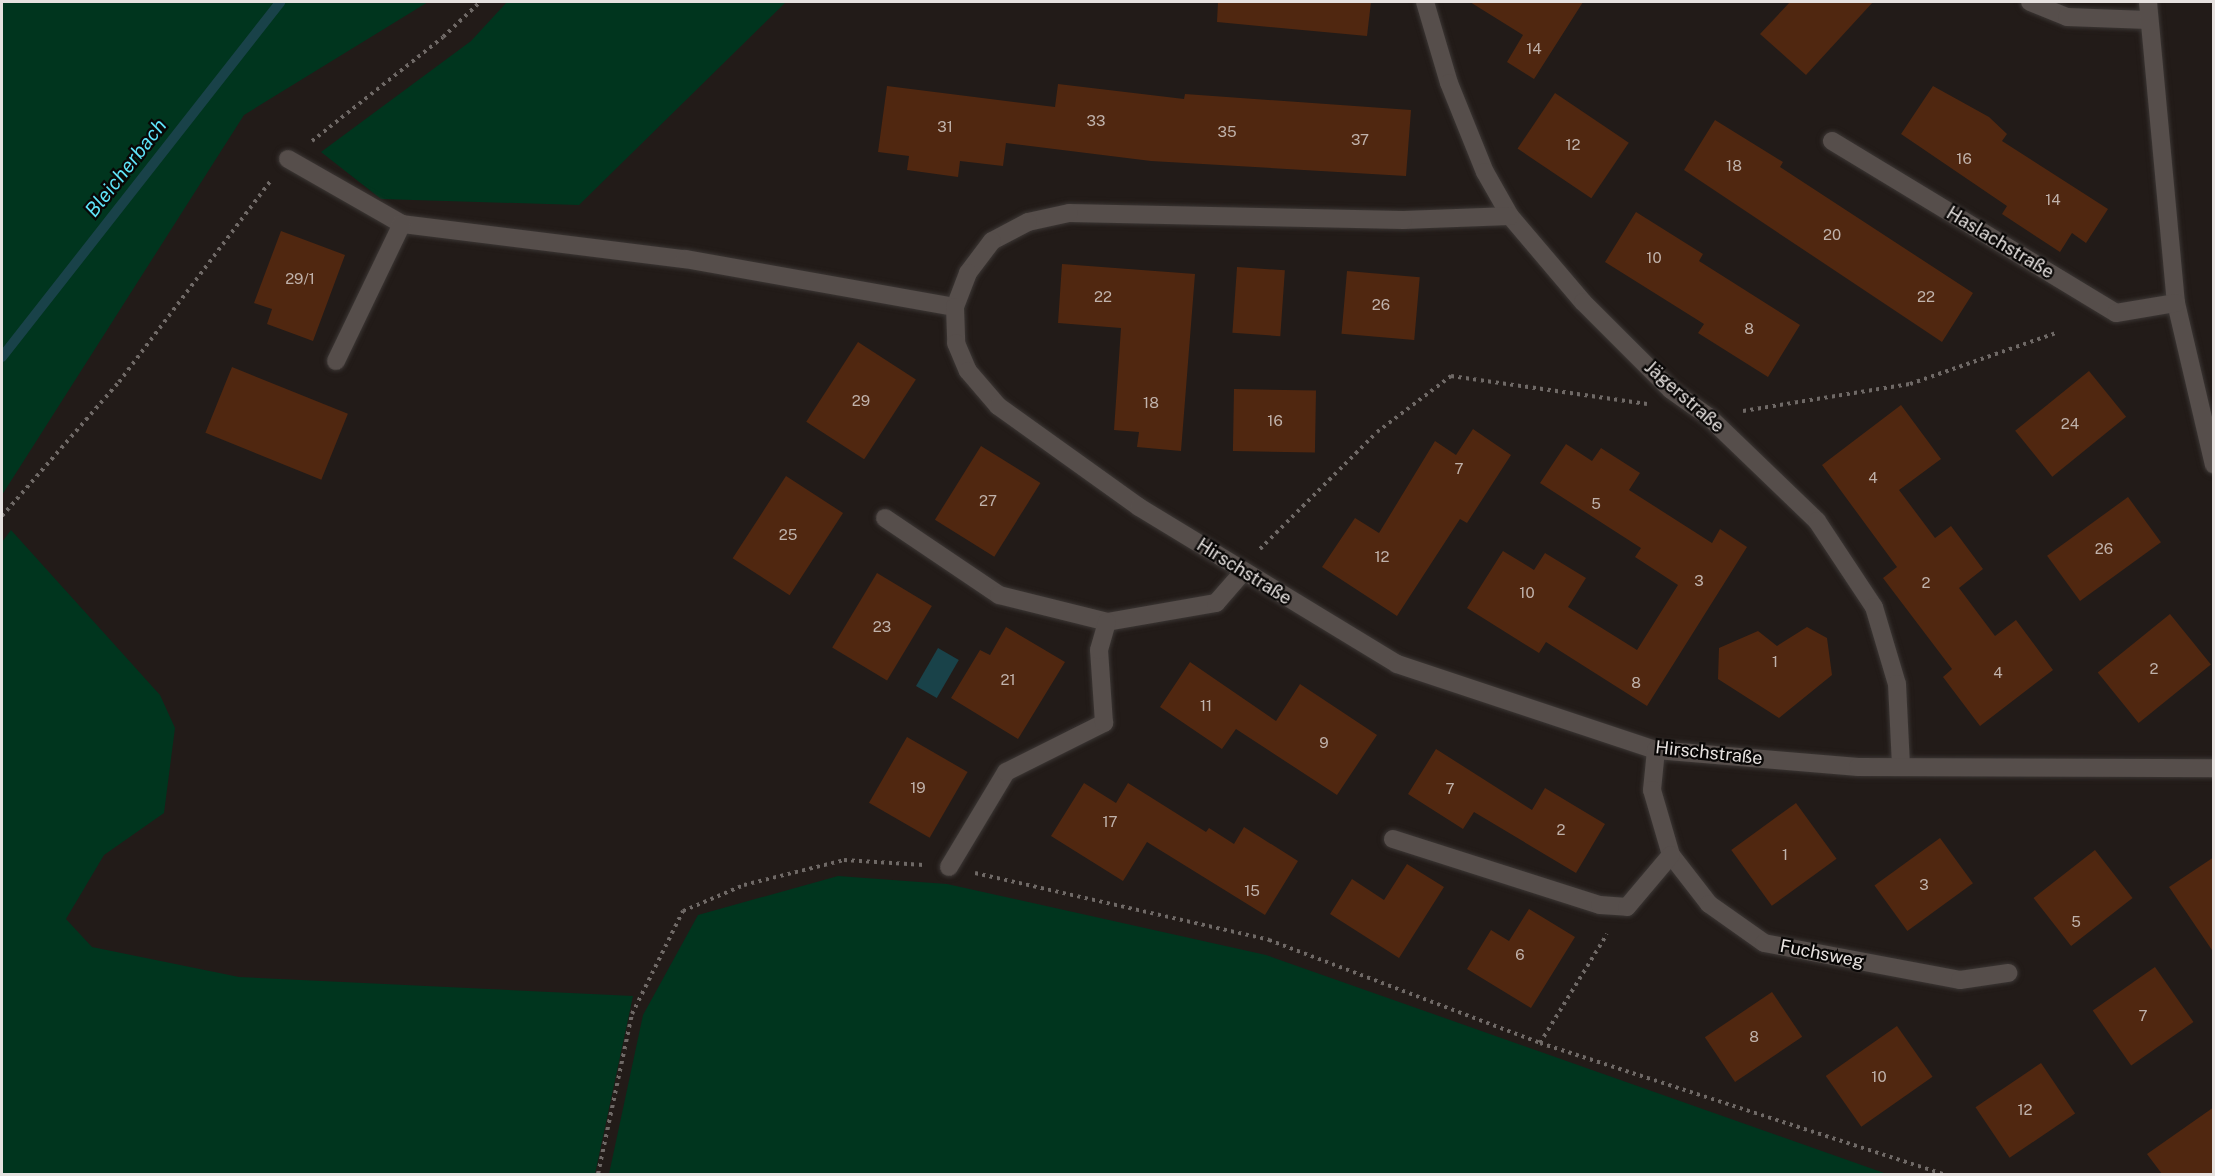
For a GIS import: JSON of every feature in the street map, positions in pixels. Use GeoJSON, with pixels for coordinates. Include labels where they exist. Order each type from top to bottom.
{"type":"FeatureCollection","features":[{"type":"Feature","properties":{"kind":"street","name":"Jägerstraße"},"geometry":{"type":"LineString","coordinates":[[1425,2],[1449,83],[1485,172],[1510,216],[1583,302],[1671,390],[1710,417],[1817,521],[1874,607],[1897,684],[1901,765]]}},
{"type":"Feature","properties":{"kind":"street"},"geometry":{"type":"LineString","coordinates":[[2030,2],[2067,17],[2148,20]]}},
{"type":"Feature","properties":{"kind":"street"},"geometry":{"type":"LineString","coordinates":[[2148,2],[2176,303],[2214,465]]}},
{"type":"Feature","properties":{"kind":"street","name":"Haslachstraße"},"geometry":{"type":"LineString","coordinates":[[1832,141],[2116,313],[2176,303]]}},
{"type":"Feature","properties":{"kind":"street"},"geometry":{"type":"LineString","coordinates":[[288,159],[402,224],[685,259],[955,307]]}},
{"type":"Feature","properties":{"kind":"street","name":"Hirschstraße"},"geometry":{"type":"LineString","coordinates":[[1510,216],[1403,220],[1069,213],[1028,222],[992,241],[968,273],[955,307],[956,343],[968,371],[998,406],[1139,507],[1242,573],[1397,664],[1656,750],[1858,767],[1901,765],[2214,768]]}},
{"type":"Feature","properties":{"kind":"street"},"geometry":{"type":"LineString","coordinates":[[336,361],[402,224]]}},
{"type":"Feature","properties":{"kind":"street"},"geometry":{"type":"LineString","coordinates":[[885,518],[999,595],[1107,622],[1216,603],[1242,573]]}},
{"type":"Feature","properties":{"kind":"street"},"geometry":{"type":"LineString","coordinates":[[948,867],[1006,772],[1104,723],[1100,650],[1107,622]]}},
{"type":"Feature","properties":{"kind":"street","name":"Fuchsweg"},"geometry":{"type":"LineString","coordinates":[[1656,750],[1652,790],[1671,855],[1708,904],[1764,943],[1960,980],[2008,973]]}},
{"type":"Feature","properties":{"kind":"street"},"geometry":{"type":"LineString","coordinates":[[1394,839],[1600,904],[1627,907],[1671,855]]}},
{"type":"Feature","properties":{"kind":"path"},"geometry":{"type":"LineString","coordinates":[[2,516],[119,382],[288,159],[443,37],[480,2]]}},
{"type":"Feature","properties":{"kind":"path"},"geometry":{"type":"LineString","coordinates":[[1710,417],[1910,384],[2056,333]]}},
{"type":"Feature","properties":{"kind":"path"},"geometry":{"type":"LineString","coordinates":[[1242,573],[1263,545],[1377,432],[1451,376],[1644,406],[1671,390]]}},
{"type":"Feature","properties":{"kind":"path"},"geometry":{"type":"LineString","coordinates":[[598,1174],[632,1014],[683,910],[744,885],[844,860],[948,867],[1269,940],[1540,1042],[1944,1174]]}},
{"type":"Feature","properties":{"kind":"path"},"geometry":{"type":"LineString","coordinates":[[1540,1042],[1604,938]]}},
{"type":"Feature","properties":{"kind":"green space"},"geometry":{"type":"Polygon","coordinates":[[[2,2],[428,2],[244,115],[2,495],[2,2]]]}},
{"type":"Feature","properties":{"kind":"green space"},"geometry":{"type":"Polygon","coordinates":[[[507,2],[786,2],[579,205],[381,199],[321,152],[471,41],[507,2]]]}},
{"type":"Feature","properties":{"kind":"green space"},"geometry":{"type":"Polygon","coordinates":[[[11,530],[160,695],[175,728],[164,813],[104,855],[66,919],[92,947],[239,977],[633,996],[595,1174],[2,1174],[2,542],[11,530]]]}},
{"type":"Feature","properties":{"kind":"green space"},"geometry":{"type":"Polygon","coordinates":[[[838,876],[947,884],[1266,955],[1887,1174],[609,1174],[643,1015],[698,915],[838,876]]]}},
{"type":"Feature","properties":{"kind":"water"},"geometry":{"type":"Polygon","coordinates":[[[938,648],[959,660],[937,698],[916,686],[938,648]]]}},
{"type":"Feature","properties":{"kind":"building"},"geometry":{"type":"Polygon","coordinates":[[[1218,2],[1371,2],[1367,36],[1217,22],[1218,2]]]}},
{"type":"Feature","properties":{"kind":"building"},"geometry":{"type":"Polygon","coordinates":[[[1470,2],[1583,2],[1534,79],[1507,62],[1523,35],[1470,2]]]}},
{"type":"Feature","properties":{"kind":"building"},"geometry":{"type":"Polygon","coordinates":[[[1790,2],[1873,2],[1806,75],[1760,34],[1790,2]]]}},
{"type":"Feature","properties":{"kind":"building"},"geometry":{"type":"Polygon","coordinates":[[[1058,84],[1184,99],[1185,94],[1411,110],[1406,176],[1151,161],[1006,143],[1003,166],[960,161],[958,177],[907,170],[909,156],[878,152],[887,86],[1055,107],[1058,84]]]}},
{"type":"Feature","properties":{"kind":"building"},"geometry":{"type":"Polygon","coordinates":[[[1933,86],[1989,117],[2007,134],[2002,141],[2108,209],[2086,243],[2072,233],[2060,252],[2002,214],[2007,206],[1901,134],[1933,86]]]}},
{"type":"Feature","properties":{"kind":"building"},"geometry":{"type":"Polygon","coordinates":[[[1555,93],[1629,143],[1591,198],[1518,149],[1555,93]]]}},
{"type":"Feature","properties":{"kind":"building"},"geometry":{"type":"Polygon","coordinates":[[[1715,120],[1783,162],[1780,167],[1973,293],[1942,342],[1684,170],[1715,120]]]}},
{"type":"Feature","properties":{"kind":"building"},"geometry":{"type":"Polygon","coordinates":[[[1636,212],[1703,254],[1699,261],[1800,325],[1768,377],[1698,333],[1704,324],[1605,262],[1636,212]]]}},
{"type":"Feature","properties":{"kind":"building"},"geometry":{"type":"Polygon","coordinates":[[[281,231],[345,255],[313,341],[267,324],[272,309],[254,303],[281,231]]]}},
{"type":"Feature","properties":{"kind":"building"},"geometry":{"type":"Polygon","coordinates":[[[1062,264],[1195,274],[1181,451],[1137,447],[1139,432],[1114,430],[1121,328],[1058,323],[1062,264]]]}},
{"type":"Feature","properties":{"kind":"building"},"geometry":{"type":"Polygon","coordinates":[[[1237,267],[1285,270],[1280,336],[1232,333],[1237,267]]]}},
{"type":"Feature","properties":{"kind":"building"},"geometry":{"type":"Polygon","coordinates":[[[1347,271],[1420,277],[1414,340],[1342,334],[1347,271]]]}},
{"type":"Feature","properties":{"kind":"building"},"geometry":{"type":"Polygon","coordinates":[[[858,342],[916,380],[864,459],[806,422],[858,342]]]}},
{"type":"Feature","properties":{"kind":"building"},"geometry":{"type":"Polygon","coordinates":[[[232,367],[348,414],[321,480],[205,433],[232,367]]]}},
{"type":"Feature","properties":{"kind":"building"},"geometry":{"type":"Polygon","coordinates":[[[2089,371],[2126,417],[2052,477],[2015,431],[2089,371]]]}},
{"type":"Feature","properties":{"kind":"building"},"geometry":{"type":"Polygon","coordinates":[[[1234,389],[1316,390],[1315,452],[1233,451],[1234,389]]]}},
{"type":"Feature","properties":{"kind":"building"},"geometry":{"type":"Polygon","coordinates":[[[1901,405],[1941,459],[1899,490],[1935,538],[1951,526],[1983,569],[1959,588],[1995,636],[2016,620],[2053,670],[1980,726],[1943,677],[1952,669],[1883,578],[1897,567],[1822,465],[1901,405]]]}},
{"type":"Feature","properties":{"kind":"building"},"geometry":{"type":"Polygon","coordinates":[[[1473,429],[1511,455],[1467,523],[1460,519],[1397,616],[1322,567],[1355,518],[1379,533],[1435,441],[1456,455],[1473,429]]]}},
{"type":"Feature","properties":{"kind":"building"},"geometry":{"type":"Polygon","coordinates":[[[1566,444],[1592,461],[1601,448],[1640,473],[1629,490],[1712,543],[1720,529],[1747,547],[1647,706],[1546,642],[1539,653],[1467,608],[1503,551],[1534,570],[1545,553],[1586,578],[1568,607],[1637,650],[1678,585],[1635,557],[1641,548],[1540,483],[1566,444]]]}},
{"type":"Feature","properties":{"kind":"building"},"geometry":{"type":"Polygon","coordinates":[[[981,446],[1040,483],[994,557],[935,520],[981,446]]]}},
{"type":"Feature","properties":{"kind":"building"},"geometry":{"type":"Polygon","coordinates":[[[786,476],[843,513],[790,595],[733,558],[786,476]]]}},
{"type":"Feature","properties":{"kind":"building"},"geometry":{"type":"Polygon","coordinates":[[[2128,497],[2161,542],[2080,601],[2047,556],[2128,497]]]}},
{"type":"Feature","properties":{"kind":"building"},"geometry":{"type":"Polygon","coordinates":[[[877,573],[932,606],[887,681],[832,648],[877,573]]]}},
{"type":"Feature","properties":{"kind":"building"},"geometry":{"type":"Polygon","coordinates":[[[2170,614],[2211,665],[2139,723],[2098,673],[2170,614]]]}},
{"type":"Feature","properties":{"kind":"building"},"geometry":{"type":"Polygon","coordinates":[[[1006,627],[1065,662],[1018,739],[951,698],[980,650],[990,655],[1006,627]]]}},
{"type":"Feature","properties":{"kind":"building"},"geometry":{"type":"Polygon","coordinates":[[[1807,627],[1827,638],[1832,675],[1779,718],[1718,679],[1719,648],[1758,631],[1777,646],[1807,627]]]}},
{"type":"Feature","properties":{"kind":"building"},"geometry":{"type":"Polygon","coordinates":[[[1190,662],[1276,721],[1300,684],[1377,735],[1337,795],[1236,729],[1222,749],[1160,707],[1190,662]]]}},
{"type":"Feature","properties":{"kind":"building"},"geometry":{"type":"Polygon","coordinates":[[[907,737],[968,772],[930,838],[869,803],[907,737]]]}},
{"type":"Feature","properties":{"kind":"building"},"geometry":{"type":"Polygon","coordinates":[[[1436,749],[1532,810],[1545,788],[1605,824],[1576,873],[1474,812],[1463,829],[1408,794],[1436,749]]]}},
{"type":"Feature","properties":{"kind":"building"},"geometry":{"type":"Polygon","coordinates":[[[1084,783],[1116,803],[1128,783],[1206,832],[1209,828],[1234,844],[1244,827],[1298,861],[1265,915],[1147,842],[1123,881],[1051,836],[1084,783]]]}},
{"type":"Feature","properties":{"kind":"building"},"geometry":{"type":"Polygon","coordinates":[[[1796,803],[1837,859],[1772,906],[1731,850],[1796,803]]]}},
{"type":"Feature","properties":{"kind":"building"},"geometry":{"type":"Polygon","coordinates":[[[1940,838],[1973,883],[1907,931],[1874,886],[1940,838]]]}},
{"type":"Feature","properties":{"kind":"building"},"geometry":{"type":"Polygon","coordinates":[[[2095,850],[2133,898],[2071,946],[2034,898],[2095,850]]]}},
{"type":"Feature","properties":{"kind":"building"},"geometry":{"type":"Polygon","coordinates":[[[2214,857],[2214,953],[2169,887],[2214,857]]]}},
{"type":"Feature","properties":{"kind":"building"},"geometry":{"type":"Polygon","coordinates":[[[1407,864],[1444,887],[1399,958],[1330,914],[1352,879],[1384,900],[1407,864]]]}},
{"type":"Feature","properties":{"kind":"building"},"geometry":{"type":"Polygon","coordinates":[[[1529,909],[1575,937],[1531,1008],[1467,969],[1491,930],[1509,941],[1529,909]]]}},
{"type":"Feature","properties":{"kind":"building"},"geometry":{"type":"Polygon","coordinates":[[[2155,967],[2193,1022],[2131,1065],[2093,1011],[2155,967]]]}},
{"type":"Feature","properties":{"kind":"building"},"geometry":{"type":"Polygon","coordinates":[[[1772,992],[1802,1037],[1735,1082],[1705,1037],[1772,992]]]}},
{"type":"Feature","properties":{"kind":"building"},"geometry":{"type":"Polygon","coordinates":[[[1897,1026],[1933,1077],[1861,1127],[1826,1076],[1897,1026]]]}},
{"type":"Feature","properties":{"kind":"building"},"geometry":{"type":"Polygon","coordinates":[[[2041,1063],[2075,1114],[2010,1158],[1976,1107],[2041,1063]]]}},
{"type":"Feature","properties":{"kind":"building"},"geometry":{"type":"Polygon","coordinates":[[[2214,1107],[2214,1174],[2162,1174],[2147,1154],[2214,1107]]]}},
{"type":"Feature","properties":{"kind":"waterway","name":"Bleicherbach"},"geometry":{"type":"LineString","coordinates":[[2,357],[280,2]]}}]}
